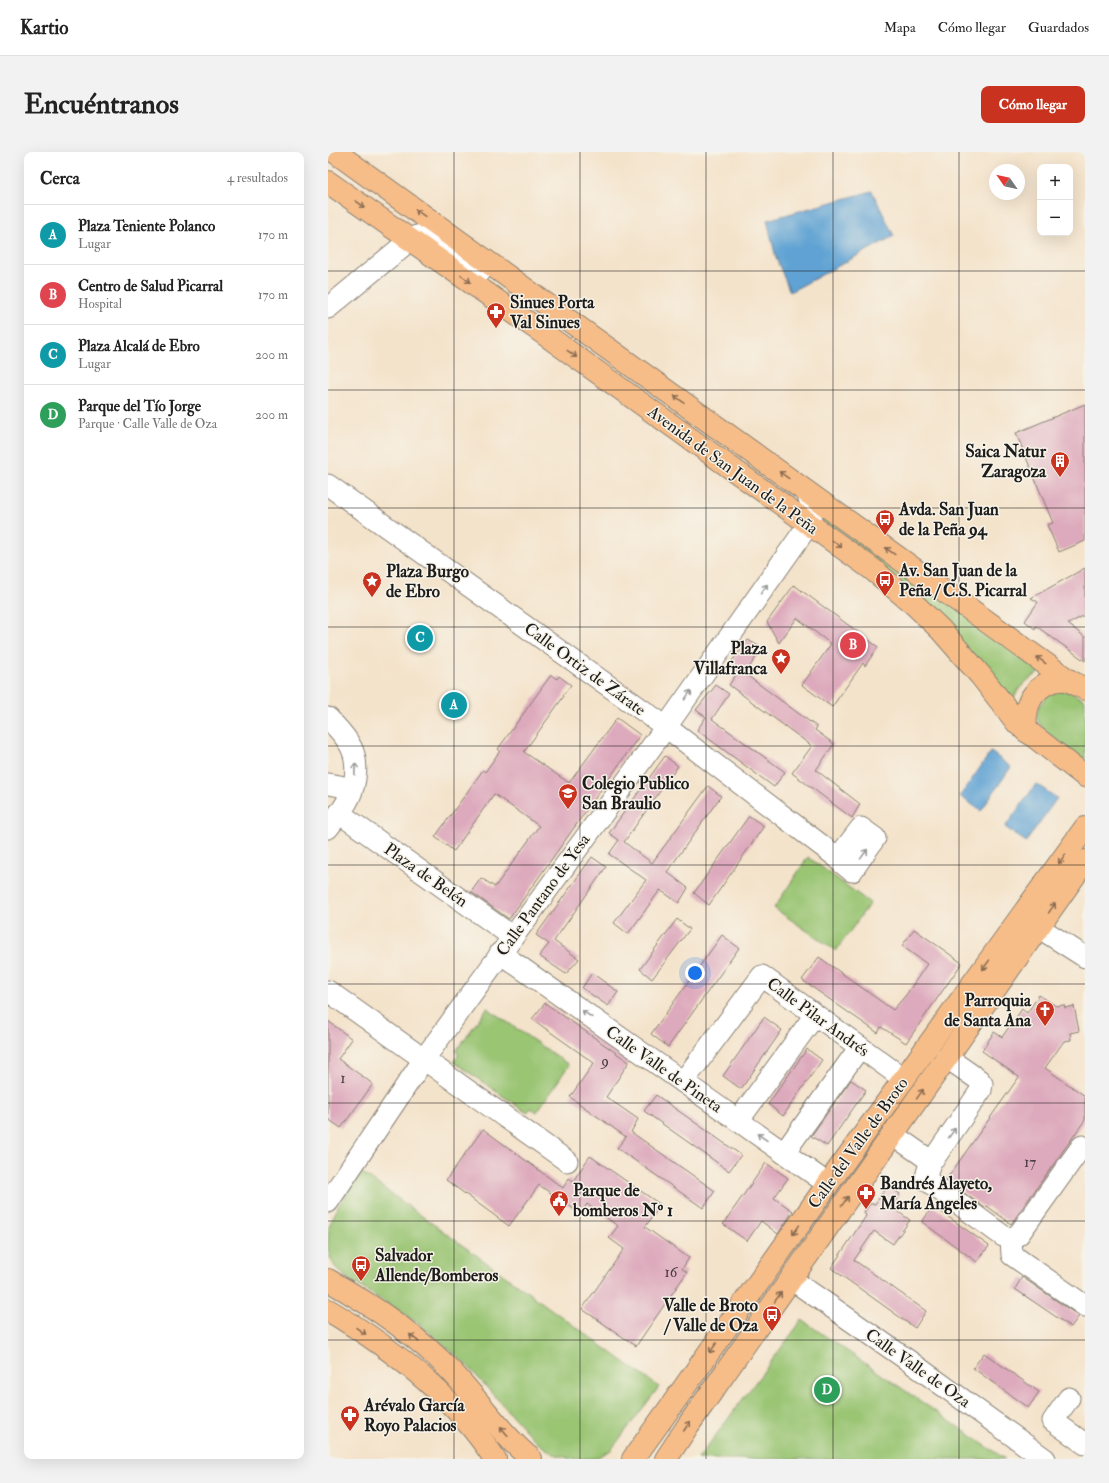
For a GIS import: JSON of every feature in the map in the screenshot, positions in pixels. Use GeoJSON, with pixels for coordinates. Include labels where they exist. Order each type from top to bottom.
{"type":"FeatureCollection","features":[{"type":"Feature","properties":{"kind":"main road","name":"Avenida de San Juan de la Peña"},"geometry":{"type":"LineString","coordinates":[[335,152],[1076,684]]}},
{"type":"Feature","properties":{"kind":"main road","name":"Avenida de San Juan de la Peña"},"geometry":{"type":"LineString","coordinates":[[328,182],[540,331],[872,569],[915,605],[955,645],[1000,699],[1018,724],[1085,776]]}},
{"type":"Feature","properties":{"kind":"main road","name":"Avenida de San Juan de la Peña"},"geometry":{"type":"LineString","coordinates":[[1026,731],[1028,704],[1036,692],[1044,684],[1052,680],[1059,679],[1076,684]]}},
{"type":"Feature","properties":{"kind":"main road","name":"Calle del Valle de Broto"},"geometry":{"type":"LineString","coordinates":[[633,1459],[670,1410],[828,1184],[1085,828]]}},
{"type":"Feature","properties":{"kind":"main road","name":"Calle del Valle de Broto"},"geometry":{"type":"LineString","coordinates":[[667,1458],[791,1278],[1085,861]]}},
{"type":"Feature","properties":{"kind":"main road"},"geometry":{"type":"LineString","coordinates":[[329,1279],[381,1313],[430,1350],[465,1386],[512,1441],[531,1459]]}},
{"type":"Feature","properties":{"kind":"main road"},"geometry":{"type":"LineString","coordinates":[[328,1310],[394,1353],[413,1369],[465,1419],[495,1459]]}},
{"type":"Feature","properties":{"kind":"street","name":"Avenida de San Juan de la Peña"},"geometry":{"type":"LineString","coordinates":[[410,240],[420,235],[432,237],[492,277],[543,301]]}},
{"type":"Feature","properties":{"kind":"street"},"geometry":{"type":"LineString","coordinates":[[328,308],[410,240]]}},
{"type":"Feature","properties":{"kind":"street","name":"Calle Ortiz de Zárate"},"geometry":{"type":"LineString","coordinates":[[328,485],[666,726],[838,858]]}},
{"type":"Feature","properties":{"kind":"street"},"geometry":{"type":"LineString","coordinates":[[806,491],[811,507],[809,524]]}},
{"type":"Feature","properties":{"kind":"street","name":"Calle Pantano de Yesa"},"geometry":{"type":"LineString","coordinates":[[329,1202],[424,1059],[666,726],[809,524]]}},
{"type":"Feature","properties":{"kind":"street"},"geometry":{"type":"LineString","coordinates":[[328,718],[345,738],[354,753],[355,774],[351,792],[347,802],[333,821]]}},
{"type":"Feature","properties":{"kind":"street"},"geometry":{"type":"LineString","coordinates":[[328,784],[340,786],[351,792]]}},
{"type":"Feature","properties":{"kind":"street","name":"Plaza de Belén"},"geometry":{"type":"LineString","coordinates":[[333,821],[512,937]]}},
{"type":"Feature","properties":{"kind":"street"},"geometry":{"type":"LineString","coordinates":[[1038,927],[1085,957]]}},
{"type":"Feature","properties":{"kind":"street","name":"Calle Valle de Pineta"},"geometry":{"type":"LineString","coordinates":[[500,954],[828,1184]]}},
{"type":"Feature","properties":{"kind":"street","name":"Calle Pilar Andrés"},"geometry":{"type":"LineString","coordinates":[[683,1082],[762,976],[904,1079]]}},
{"type":"Feature","properties":{"kind":"street"},"geometry":{"type":"LineString","coordinates":[[328,991],[567,1161]]}},
{"type":"Feature","properties":{"kind":"street"},"geometry":{"type":"LineString","coordinates":[[738,1120],[815,1015]]}},
{"type":"Feature","properties":{"kind":"street"},"geometry":{"type":"LineString","coordinates":[[784,1153],[860,1047]]}},
{"type":"Feature","properties":{"kind":"street"},"geometry":{"type":"LineString","coordinates":[[946,1057],[979,1080],[982,1084],[981,1090],[935,1157],[931,1159],[926,1176],[928,1182],[1003,1236],[1011,1239]]}},
{"type":"Feature","properties":{"kind":"street"},"geometry":{"type":"LineString","coordinates":[[892,1134],[925,1157],[931,1159]]}},
{"type":"Feature","properties":{"kind":"street"},"geometry":{"type":"LineString","coordinates":[[1011,1239],[1019,1234],[1082,1146]]}},
{"type":"Feature","properties":{"kind":"street"},"geometry":{"type":"LineString","coordinates":[[1011,1239],[1012,1255],[1085,1306]]}},
{"type":"Feature","properties":{"kind":"street","name":"Calle Valle de Oza"},"geometry":{"type":"LineString","coordinates":[[791,1278],[1045,1459]]}},
{"type":"Feature","properties":{"kind":"street"},"geometry":{"type":"LineString","coordinates":[[1069,1398],[1053,1421],[1085,1444]]}},
{"type":"Feature","properties":{"kind":"street"},"geometry":{"type":"LineString","coordinates":[[1078,1459],[1085,1449]]}},
{"type":"Feature","properties":{"kind":"green space"},"geometry":{"type":"Polygon","coordinates":[[[822,507],[1041,672],[1020,688],[1013,702],[818,522],[822,507]]]}},
{"type":"Feature","properties":{"kind":"green space"},"geometry":{"type":"Polygon","coordinates":[[[1059,690],[1070,692],[1085,700],[1085,760],[1047,732],[1039,723],[1037,718],[1037,712],[1040,704],[1049,694],[1059,690]]]}},
{"type":"Feature","properties":{"kind":"green space"},"geometry":{"type":"Polygon","coordinates":[[[808,857],[870,903],[836,951],[774,908],[808,857]]]}},
{"type":"Feature","properties":{"kind":"green space"},"geometry":{"type":"Polygon","coordinates":[[[487,1008],[569,1065],[537,1112],[531,1108],[527,1113],[454,1062],[459,1054],[456,1051],[487,1008]]]}},
{"type":"Feature","properties":{"kind":"green space"},"geometry":{"type":"Polygon","coordinates":[[[361,1172],[659,1387],[611,1450],[596,1458],[571,1459],[554,1454],[536,1442],[463,1361],[418,1323],[348,1279],[335,1267],[330,1257],[328,1248],[329,1227],[338,1206],[361,1172]]]}},
{"type":"Feature","properties":{"kind":"green space"},"geometry":{"type":"Polygon","coordinates":[[[802,1320],[1005,1459],[698,1459],[802,1320]]]}},
{"type":"Feature","properties":{"kind":"water"},"geometry":{"type":"Polygon","coordinates":[[[872,191],[894,236],[790,292],[776,258],[767,220],[872,191]]]}},
{"type":"Feature","properties":{"kind":"water"},"geometry":{"type":"Polygon","coordinates":[[[991,752],[1011,767],[981,811],[960,796],[991,752]]]}},
{"type":"Feature","properties":{"kind":"water"},"geometry":{"type":"Polygon","coordinates":[[[1036,784],[1057,798],[1026,842],[1005,827],[1036,784]]]}},
{"type":"Feature","properties":{"kind":"building","name":"Saica Natur Zaragoza"},"geometry":{"type":"Polygon","coordinates":[[[1085,404],[1085,541],[1059,552],[1047,525],[1053,523],[1016,433],[1085,404]]]}},
{"type":"Feature","properties":{"kind":"building"},"geometry":{"type":"Polygon","coordinates":[[[1085,568],[1085,615],[1068,624],[1085,637],[1085,661],[1036,626],[1035,629],[1025,621],[1038,602],[1031,598],[1085,568]]]}},
{"type":"Feature","properties":{"kind":"building"},"geometry":{"type":"Polygon","coordinates":[[[794,585],[878,647],[865,666],[863,663],[832,707],[802,685],[831,644],[797,618],[779,643],[767,622],[794,585]]]}},
{"type":"Feature","properties":{"kind":"building"},"geometry":{"type":"Polygon","coordinates":[[[748,640],[762,648],[745,674],[817,727],[815,730],[834,744],[816,770],[860,804],[852,818],[792,773],[812,746],[729,685],[738,672],[729,665],[748,640]]]}},
{"type":"Feature","properties":{"kind":"building"},"geometry":{"type":"Polygon","coordinates":[[[551,675],[557,679],[559,676],[571,685],[524,752],[569,783],[617,718],[640,735],[509,919],[471,892],[481,878],[495,887],[539,826],[494,794],[454,851],[435,837],[483,770],[485,772],[500,751],[498,749],[551,675]]]}},
{"type":"Feature","properties":{"kind":"building"},"geometry":{"type":"Polygon","coordinates":[[[716,685],[729,694],[712,719],[785,772],[774,787],[697,730],[706,717],[696,710],[716,685]]]}},
{"type":"Feature","properties":{"kind":"building"},"geometry":{"type":"Polygon","coordinates":[[[665,756],[678,766],[624,842],[652,863],[708,786],[721,796],[667,872],[688,888],[679,903],[660,890],[628,934],[614,923],[646,880],[609,854],[619,840],[609,833],[665,756]]]}},
{"type":"Feature","properties":{"kind":"building"},"geometry":{"type":"Polygon","coordinates":[[[749,816],[764,826],[709,905],[694,893],[749,816]]]}},
{"type":"Feature","properties":{"kind":"building"},"geometry":{"type":"Polygon","coordinates":[[[592,857],[606,867],[554,941],[579,959],[566,974],[539,956],[549,944],[536,935],[592,857]]]}},
{"type":"Feature","properties":{"kind":"building"},"geometry":{"type":"Polygon","coordinates":[[[677,919],[690,929],[652,979],[640,969],[677,919]]]}},
{"type":"Feature","properties":{"kind":"building"},"geometry":{"type":"Polygon","coordinates":[[[914,929],[962,963],[906,1043],[881,1027],[878,1033],[802,980],[819,957],[893,1010],[906,995],[927,964],[902,946],[914,929]]]}},
{"type":"Feature","properties":{"kind":"building"},"geometry":{"type":"Polygon","coordinates":[[[722,935],[739,948],[668,1047],[651,1034],[722,935]]]}},
{"type":"Feature","properties":{"kind":"building"},"geometry":{"type":"Polygon","coordinates":[[[592,973],[618,992],[608,1006],[582,988],[592,973]]]}},
{"type":"Feature","properties":{"kind":"building"},"geometry":{"type":"Polygon","coordinates":[[[1039,995],[1056,1006],[1064,1005],[1065,1008],[1074,1006],[1079,1031],[1070,1033],[1071,1040],[1064,1041],[1045,1068],[1085,1096],[1085,1120],[1011,1224],[987,1206],[985,1208],[946,1180],[1019,1077],[982,1051],[994,1032],[1002,1037],[1022,1009],[1027,1013],[1039,995]]]}},
{"type":"Feature","properties":{"kind":"building"},"geometry":{"type":"Polygon","coordinates":[[[545,1003],[629,1062],[606,1097],[638,1119],[631,1132],[715,1191],[703,1208],[617,1148],[626,1137],[570,1097],[594,1063],[532,1019],[545,1003]]]}},
{"type":"Feature","properties":{"kind":"building"},"geometry":{"type":"Polygon","coordinates":[[[764,1017],[782,1030],[741,1089],[723,1076],[764,1017]]]}},
{"type":"Feature","properties":{"kind":"building"},"geometry":{"type":"Polygon","coordinates":[[[328,1021],[352,1039],[338,1059],[373,1084],[341,1128],[328,1119],[328,1021]]]}},
{"type":"Feature","properties":{"kind":"building"},"geometry":{"type":"Polygon","coordinates":[[[807,1049],[822,1060],[783,1116],[768,1104],[807,1049]]]}},
{"type":"Feature","properties":{"kind":"building"},"geometry":{"type":"Polygon","coordinates":[[[851,1080],[866,1090],[827,1146],[811,1136],[851,1080]]]}},
{"type":"Feature","properties":{"kind":"building"},"geometry":{"type":"Polygon","coordinates":[[[656,1095],[741,1155],[729,1171],[644,1111],[656,1095]]]}},
{"type":"Feature","properties":{"kind":"building"},"geometry":{"type":"Polygon","coordinates":[[[483,1129],[563,1188],[569,1178],[573,1181],[590,1156],[661,1205],[645,1227],[689,1258],[682,1269],[687,1272],[636,1346],[582,1309],[624,1249],[609,1238],[618,1226],[587,1204],[581,1214],[539,1185],[509,1226],[446,1180],[483,1129]]]}},
{"type":"Feature","properties":{"kind":"building"},"geometry":{"type":"Polygon","coordinates":[[[766,1163],[788,1178],[774,1198],[793,1211],[778,1234],[761,1221],[747,1241],[723,1224],[766,1163]]]}},
{"type":"Feature","properties":{"kind":"building"},"geometry":{"type":"Polygon","coordinates":[[[888,1186],[900,1194],[891,1207],[910,1220],[893,1244],[874,1231],[854,1260],[926,1311],[915,1328],[831,1268],[866,1216],[864,1212],[870,1204],[875,1204],[888,1186]]]}},
{"type":"Feature","properties":{"kind":"building"},"geometry":{"type":"Polygon","coordinates":[[[933,1206],[989,1246],[977,1262],[922,1222],[933,1206]]]}},
{"type":"Feature","properties":{"kind":"building"},"geometry":{"type":"Polygon","coordinates":[[[1022,1277],[1079,1316],[1071,1327],[1015,1289],[1022,1277]]]}},
{"type":"Feature","properties":{"kind":"building"},"geometry":{"type":"Polygon","coordinates":[[[984,1353],[1039,1392],[1028,1408],[973,1368],[984,1353]]]}},
{"type":"Feature","properties":{"kind":"place","name":"Sinues Porta Val Sinues"},"geometry":{"type":"Point","coordinates":[496,329]}},
{"type":"Feature","properties":{"kind":"place","name":"Saica Natur Zaragoza"},"geometry":{"type":"Point","coordinates":[1060,478]}},
{"type":"Feature","properties":{"kind":"place","name":"Avda. San Juan de la Peña 94"},"geometry":{"type":"Point","coordinates":[885,536]}},
{"type":"Feature","properties":{"kind":"place","name":"Av. San Juan de la Peña / C.S. Picarral"},"geometry":{"type":"Point","coordinates":[885,597]}},
{"type":"Feature","properties":{"kind":"place","name":"Plaza Burgo de Ebro"},"geometry":{"type":"Point","coordinates":[372,598]}},
{"type":"Feature","properties":{"kind":"place","name":"Plaza Alcalá de Ebro"},"geometry":{"type":"Point","coordinates":[420,638]}},
{"type":"Feature","properties":{"kind":"place","name":"Centro de Salud Picarral"},"geometry":{"type":"Point","coordinates":[853,645]}},
{"type":"Feature","properties":{"kind":"place","name":"Plaza Villafranca"},"geometry":{"type":"Point","coordinates":[781,675]}},
{"type":"Feature","properties":{"kind":"place","name":"Plaza Teniente Polanco"},"geometry":{"type":"Point","coordinates":[454,705]}},
{"type":"Feature","properties":{"kind":"place","name":"Colegio Publico San Braulio"},"geometry":{"type":"Point","coordinates":[568,810]}},
{"type":"Feature","properties":{"kind":"place","name":"Parroquia de Santa Ana"},"geometry":{"type":"Point","coordinates":[1045,1027]}},
{"type":"Feature","properties":{"kind":"place","name":"Bandrés Alayeto, María Ángeles"},"geometry":{"type":"Point","coordinates":[866,1210]}},
{"type":"Feature","properties":{"kind":"place","name":"Parque de bomberos Nº 1"},"geometry":{"type":"Point","coordinates":[559,1217]}},
{"type":"Feature","properties":{"kind":"place","name":"Salvador Allende/Bomberos"},"geometry":{"type":"Point","coordinates":[361,1282]}},
{"type":"Feature","properties":{"kind":"place","name":"Valle de Broto / Valle de Oza"},"geometry":{"type":"Point","coordinates":[772,1332]}},
{"type":"Feature","properties":{"kind":"place","name":"Parque del Tío Jorge"},"geometry":{"type":"Point","coordinates":[827,1390]}},
{"type":"Feature","properties":{"kind":"place","name":"Arévalo García Royo Palacios"},"geometry":{"type":"Point","coordinates":[350,1432]}}]}
